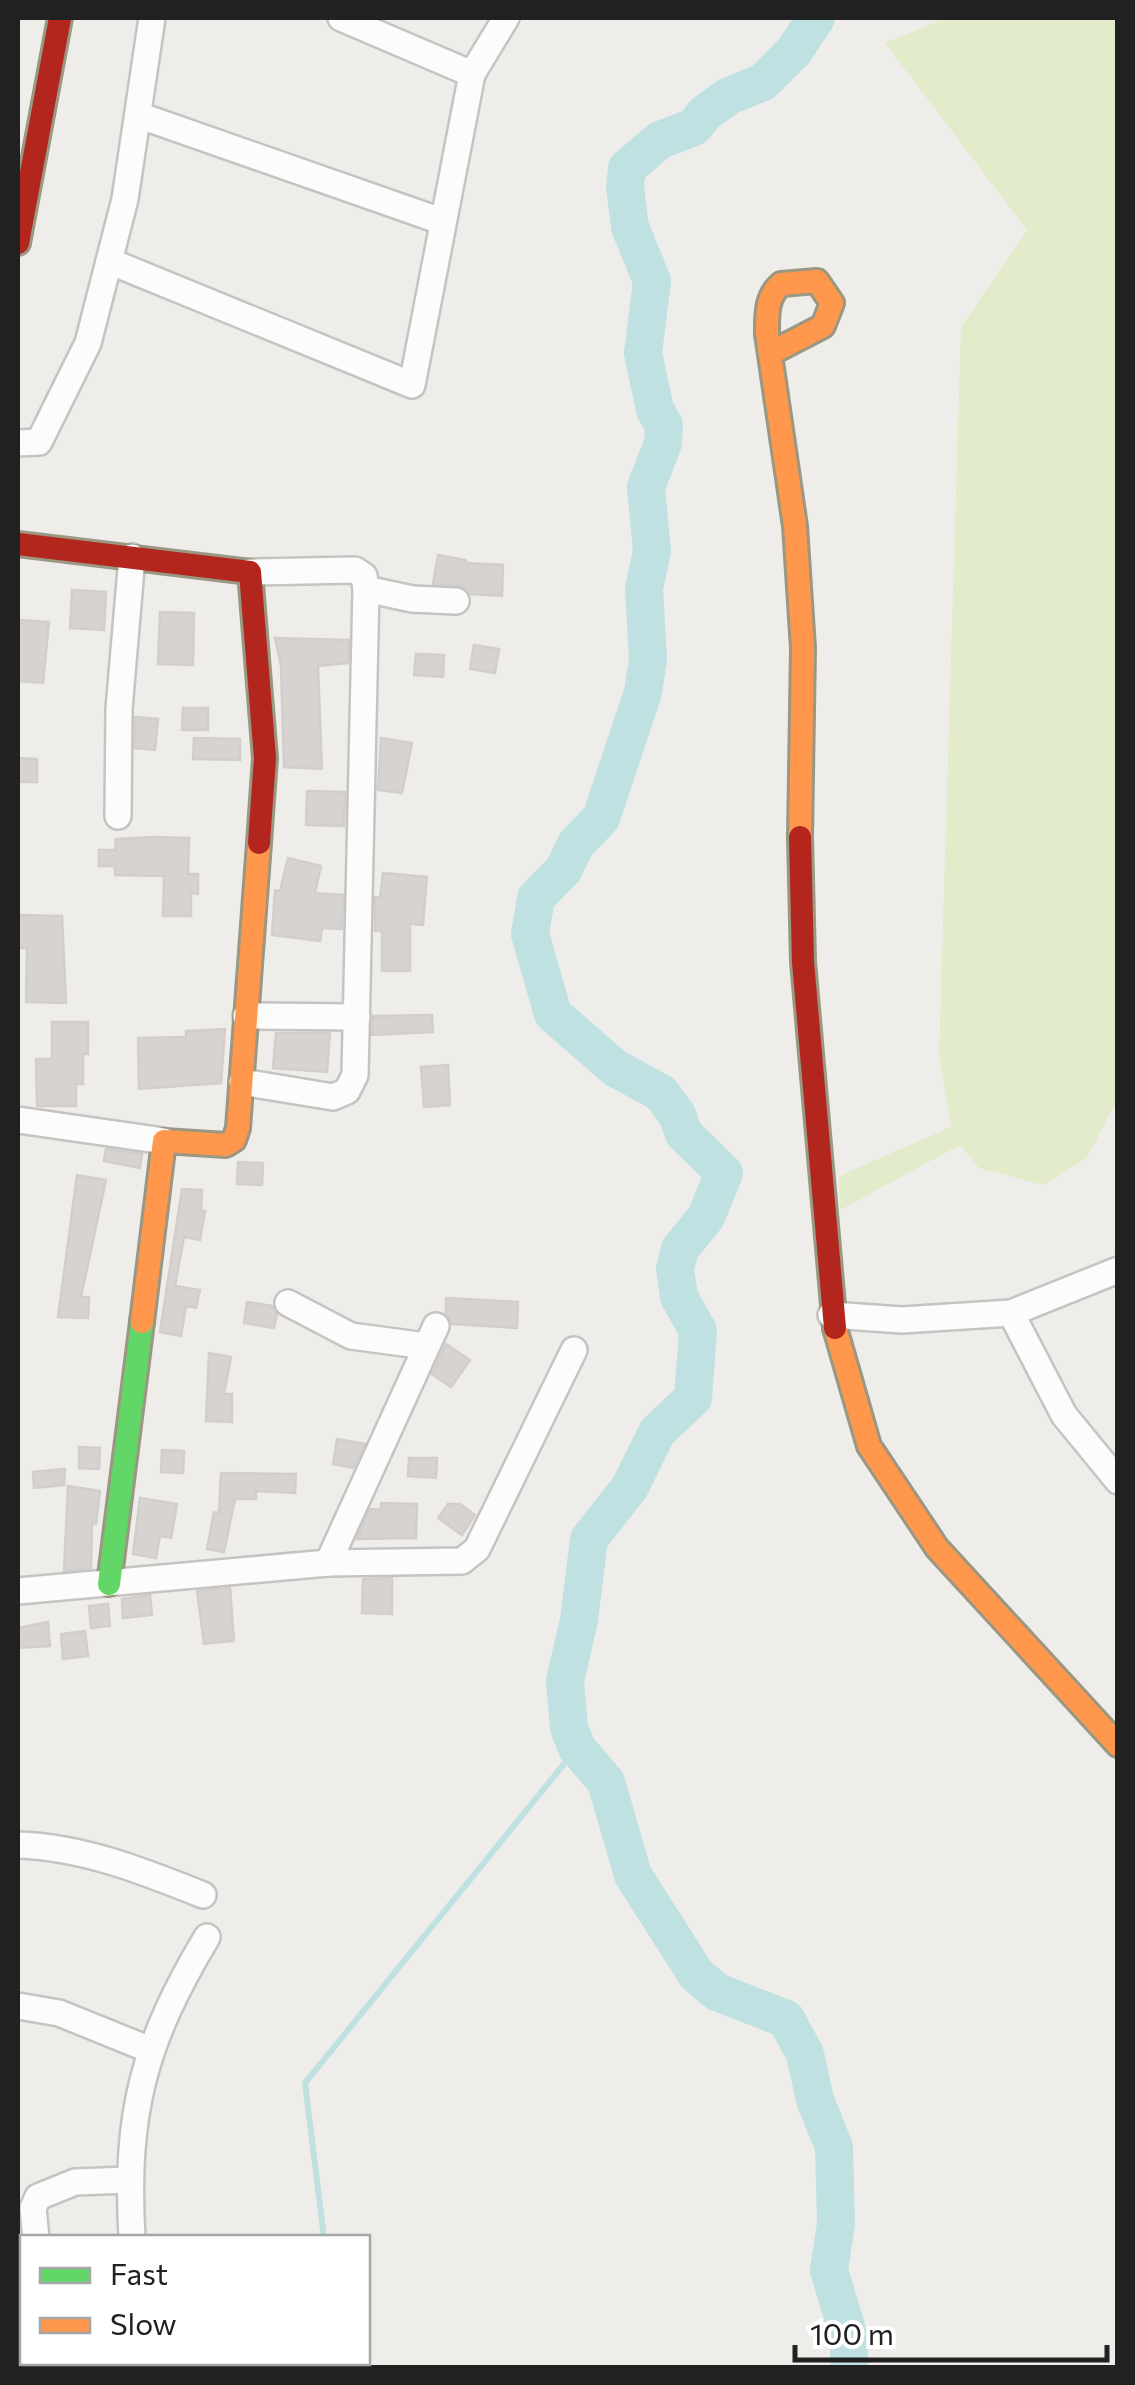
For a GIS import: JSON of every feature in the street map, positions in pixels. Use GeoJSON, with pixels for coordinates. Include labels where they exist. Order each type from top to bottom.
{"type":"FeatureCollection","features":[{"type":"Feature","properties":{"kind":"street"},"geometry":{"type":"LineString","coordinates":[[18,243],[60,18]]}},
{"type":"Feature","properties":{"kind":"street"},"geometry":{"type":"LineString","coordinates":[[18,443],[39,442],[88,344],[125,198],[152,18]]}},
{"type":"Feature","properties":{"kind":"street"},"geometry":{"type":"LineString","coordinates":[[341,18],[472,74]]}},
{"type":"Feature","properties":{"kind":"street"},"geometry":{"type":"LineString","coordinates":[[109,261],[412,385],[472,74],[506,18]]}},
{"type":"Feature","properties":{"kind":"street"},"geometry":{"type":"LineString","coordinates":[[138,115],[441,221]]}},
{"type":"Feature","properties":{"kind":"street"},"geometry":{"type":"LineString","coordinates":[[771,353],[795,526],[803,648],[799,790],[803,962],[831,1315],[869,1446],[937,1548],[1118,1745]]}},
{"type":"Feature","properties":{"kind":"street"},"geometry":{"type":"LineString","coordinates":[[18,544],[250,572],[355,570],[364,576],[355,1075],[340,1096],[242,1082]]}},
{"type":"Feature","properties":{"kind":"street"},"geometry":{"type":"LineString","coordinates":[[118,816],[119,710],[132,557]]}},
{"type":"Feature","properties":{"kind":"street"},"geometry":{"type":"LineString","coordinates":[[18,1120],[164,1142],[230,1143],[238,1128],[265,758],[250,572]]}},
{"type":"Feature","properties":{"kind":"street"},"geometry":{"type":"LineString","coordinates":[[366,588],[412,599],[456,601]]}},
{"type":"Feature","properties":{"kind":"street"},"geometry":{"type":"LineString","coordinates":[[246,1016],[357,1017]]}},
{"type":"Feature","properties":{"kind":"street"},"geometry":{"type":"LineString","coordinates":[[108,1584],[164,1142]]}},
{"type":"Feature","properties":{"kind":"street"},"geometry":{"type":"LineString","coordinates":[[831,1315],[902,1320],[1010,1313],[1118,1270]]}},
{"type":"Feature","properties":{"kind":"street"},"geometry":{"type":"LineString","coordinates":[[288,1303],[352,1336],[431,1336],[328,1563]]}},
{"type":"Feature","properties":{"kind":"street"},"geometry":{"type":"LineString","coordinates":[[1010,1313],[1064,1415],[1107,1452],[1118,1481]]}},
{"type":"Feature","properties":{"kind":"street"},"geometry":{"type":"LineString","coordinates":[[18,1591],[328,1563],[462,1561],[477,1548],[574,1350]]}},
{"type":"Feature","properties":{"kind":"street"},"geometry":{"type":"LineString","coordinates":[[18,1845],[46,1846],[128,1865],[203,1895]]}},
{"type":"Feature","properties":{"kind":"street"},"geometry":{"type":"LineString","coordinates":[[132,2235],[129,2180],[148,2049],[208,1937]]}},
{"type":"Feature","properties":{"kind":"street"},"geometry":{"type":"LineString","coordinates":[[18,2006],[59,2013],[148,2049]]}},
{"type":"Feature","properties":{"kind":"street"},"geometry":{"type":"LineString","coordinates":[[36,2235],[33,2208],[38,2198],[75,2182],[129,2180]]}},
{"type":"Feature","properties":{"kind":"green space"},"geometry":{"type":"Polygon","coordinates":[[[946,18],[1117,18],[1117,1100],[1087,1158],[1043,1185],[979,1168],[960,1145],[840,1210],[839,1176],[951,1127],[939,1056],[961,327],[1027,230],[885,43],[946,18]]]}},
{"type":"Feature","properties":{"kind":"building"},"geometry":{"type":"Polygon","coordinates":[[[438,555],[466,563],[503,565],[502,596],[470,594],[458,585],[433,584],[438,555]]]}},
{"type":"Feature","properties":{"kind":"building"},"geometry":{"type":"Polygon","coordinates":[[[72,590],[106,592],[104,630],[70,628],[72,590]]]}},
{"type":"Feature","properties":{"kind":"building"},"geometry":{"type":"Polygon","coordinates":[[[160,612],[194,613],[193,665],[158,664],[160,612]]]}},
{"type":"Feature","properties":{"kind":"building"},"geometry":{"type":"Polygon","coordinates":[[[18,620],[49,622],[43,683],[18,681],[18,620]]]}},
{"type":"Feature","properties":{"kind":"building"},"geometry":{"type":"Polygon","coordinates":[[[275,638],[349,640],[348,663],[318,666],[322,769],[284,767],[281,666],[275,638]]]}},
{"type":"Feature","properties":{"kind":"building"},"geometry":{"type":"Polygon","coordinates":[[[474,645],[499,649],[495,673],[470,669],[474,645]]]}},
{"type":"Feature","properties":{"kind":"building"},"geometry":{"type":"Polygon","coordinates":[[[416,654],[444,655],[443,677],[414,675],[416,654]]]}},
{"type":"Feature","properties":{"kind":"building"},"geometry":{"type":"Polygon","coordinates":[[[183,708],[208,708],[208,730],[182,730],[183,708]]]}},
{"type":"Feature","properties":{"kind":"building"},"geometry":{"type":"Polygon","coordinates":[[[135,717],[158,719],[155,750],[135,748],[135,717]]]}},
{"type":"Feature","properties":{"kind":"building"},"geometry":{"type":"Polygon","coordinates":[[[194,738],[240,739],[240,760],[193,759],[194,738]]]}},
{"type":"Feature","properties":{"kind":"building"},"geometry":{"type":"Polygon","coordinates":[[[381,738],[412,743],[402,793],[378,790],[381,738]]]}},
{"type":"Feature","properties":{"kind":"building"},"geometry":{"type":"Polygon","coordinates":[[[18,758],[37,759],[37,782],[18,782],[18,758]]]}},
{"type":"Feature","properties":{"kind":"building"},"geometry":{"type":"Polygon","coordinates":[[[307,791],[345,792],[344,826],[306,825],[307,791]]]}},
{"type":"Feature","properties":{"kind":"building"},"geometry":{"type":"Polygon","coordinates":[[[189,838],[188,874],[198,874],[198,894],[191,893],[191,916],[163,916],[164,876],[115,875],[115,866],[99,866],[99,850],[115,850],[116,839],[189,838]]]}},
{"type":"Feature","properties":{"kind":"building"},"geometry":{"type":"Polygon","coordinates":[[[288,858],[321,866],[315,893],[343,895],[342,929],[322,928],[320,941],[272,935],[275,890],[280,891],[288,858]]]}},
{"type":"Feature","properties":{"kind":"building"},"geometry":{"type":"Polygon","coordinates":[[[383,873],[427,877],[423,925],[410,924],[410,971],[382,971],[382,931],[375,931],[375,897],[380,898],[383,873]]]}},
{"type":"Feature","properties":{"kind":"building"},"geometry":{"type":"Polygon","coordinates":[[[18,915],[62,916],[66,1003],[26,1002],[27,948],[18,948],[18,915]]]}},
{"type":"Feature","properties":{"kind":"building"},"geometry":{"type":"Polygon","coordinates":[[[432,1015],[433,1032],[372,1035],[373,1016],[432,1015]]]}},
{"type":"Feature","properties":{"kind":"building"},"geometry":{"type":"Polygon","coordinates":[[[52,1022],[88,1022],[88,1054],[83,1054],[83,1084],[76,1084],[76,1106],[37,1106],[36,1059],[52,1059],[52,1022]]]}},
{"type":"Feature","properties":{"kind":"building"},"geometry":{"type":"Polygon","coordinates":[[[225,1029],[221,1083],[139,1089],[138,1038],[186,1037],[186,1031],[225,1029]]]}},
{"type":"Feature","properties":{"kind":"building"},"geometry":{"type":"Polygon","coordinates":[[[276,1033],[330,1033],[327,1072],[273,1068],[276,1033]]]}},
{"type":"Feature","properties":{"kind":"building"},"geometry":{"type":"Polygon","coordinates":[[[448,1065],[450,1105],[424,1107],[421,1067],[448,1065]]]}},
{"type":"Feature","properties":{"kind":"building"},"geometry":{"type":"Polygon","coordinates":[[[106,1149],[142,1154],[140,1168],[104,1161],[106,1149]]]}},
{"type":"Feature","properties":{"kind":"building"},"geometry":{"type":"Polygon","coordinates":[[[238,1162],[263,1163],[262,1185],[237,1184],[238,1162]]]}},
{"type":"Feature","properties":{"kind":"building"},"geometry":{"type":"Polygon","coordinates":[[[77,1175],[106,1180],[81,1297],[89,1297],[88,1318],[58,1317],[77,1175]]]}},
{"type":"Feature","properties":{"kind":"building"},"geometry":{"type":"Polygon","coordinates":[[[182,1189],[202,1190],[201,1210],[205,1211],[200,1240],[184,1237],[175,1286],[200,1290],[196,1308],[186,1306],[181,1336],[160,1332],[182,1189]]]}},
{"type":"Feature","properties":{"kind":"building"},"geometry":{"type":"Polygon","coordinates":[[[446,1298],[518,1302],[517,1328],[452,1324],[446,1313],[446,1298]]]}},
{"type":"Feature","properties":{"kind":"building"},"geometry":{"type":"Polygon","coordinates":[[[247,1302],[272,1306],[277,1314],[274,1328],[244,1323],[247,1302]]]}},
{"type":"Feature","properties":{"kind":"building"},"geometry":{"type":"Polygon","coordinates":[[[446,1344],[470,1360],[451,1387],[432,1374],[446,1344]]]}},
{"type":"Feature","properties":{"kind":"building"},"geometry":{"type":"Polygon","coordinates":[[[209,1353],[231,1357],[224,1394],[232,1394],[232,1422],[206,1421],[209,1353]]]}},
{"type":"Feature","properties":{"kind":"building"},"geometry":{"type":"Polygon","coordinates":[[[337,1439],[365,1444],[353,1468],[333,1464],[337,1439]]]}},
{"type":"Feature","properties":{"kind":"building"},"geometry":{"type":"Polygon","coordinates":[[[79,1447],[100,1448],[99,1469],[79,1468],[79,1447]]]}},
{"type":"Feature","properties":{"kind":"building"},"geometry":{"type":"Polygon","coordinates":[[[162,1450],[184,1451],[183,1473],[161,1472],[162,1450]]]}},
{"type":"Feature","properties":{"kind":"building"},"geometry":{"type":"Polygon","coordinates":[[[409,1458],[437,1458],[436,1478],[408,1476],[409,1458]]]}},
{"type":"Feature","properties":{"kind":"building"},"geometry":{"type":"Polygon","coordinates":[[[65,1469],[64,1485],[34,1488],[33,1472],[65,1469]]]}},
{"type":"Feature","properties":{"kind":"building"},"geometry":{"type":"Polygon","coordinates":[[[221,1473],[296,1474],[295,1493],[256,1491],[256,1499],[235,1499],[224,1552],[207,1549],[214,1512],[219,1513],[221,1473]]]}},
{"type":"Feature","properties":{"kind":"building"},"geometry":{"type":"Polygon","coordinates":[[[68,1486],[100,1491],[96,1524],[92,1523],[91,1568],[64,1571],[68,1486]]]}},
{"type":"Feature","properties":{"kind":"building"},"geometry":{"type":"Polygon","coordinates":[[[140,1498],[177,1504],[171,1538],[160,1536],[156,1558],[133,1554],[140,1498]]]}},
{"type":"Feature","properties":{"kind":"building"},"geometry":{"type":"Polygon","coordinates":[[[381,1503],[417,1504],[416,1538],[357,1539],[370,1509],[381,1510],[381,1503]]]}},
{"type":"Feature","properties":{"kind":"building"},"geometry":{"type":"Polygon","coordinates":[[[448,1504],[460,1504],[475,1515],[462,1535],[438,1518],[448,1504]]]}},
{"type":"Feature","properties":{"kind":"building"},"geometry":{"type":"Polygon","coordinates":[[[392,1578],[392,1614],[362,1613],[363,1579],[392,1578]]]}},
{"type":"Feature","properties":{"kind":"building"},"geometry":{"type":"Polygon","coordinates":[[[230,1588],[234,1641],[204,1644],[197,1591],[230,1588]]]}},
{"type":"Feature","properties":{"kind":"building"},"geometry":{"type":"Polygon","coordinates":[[[150,1595],[152,1615],[123,1618],[122,1599],[150,1595]]]}},
{"type":"Feature","properties":{"kind":"building"},"geometry":{"type":"Polygon","coordinates":[[[108,1604],[110,1626],[91,1628],[89,1606],[108,1604]]]}},
{"type":"Feature","properties":{"kind":"building"},"geometry":{"type":"Polygon","coordinates":[[[48,1622],[50,1646],[18,1648],[18,1628],[48,1622]]]}},
{"type":"Feature","properties":{"kind":"building"},"geometry":{"type":"Polygon","coordinates":[[[85,1631],[88,1656],[63,1659],[61,1634],[85,1631]]]}},
{"type":"Feature","properties":{"kind":"waterway"},"geometry":{"type":"LineString","coordinates":[[816,18],[794,51],[763,82],[729,96],[705,113],[694,127],[660,140],[627,168],[630,227],[652,281],[643,353],[655,410],[664,425],[663,443],[646,487],[652,551],[644,588],[648,659],[643,692],[601,818],[576,844],[564,869],[536,898],[530,934],[553,1014],[615,1068],[661,1093],[677,1115],[684,1134],[724,1173],[706,1217],[680,1249],[675,1268],[679,1297],[698,1331],[693,1398],[657,1432],[630,1487],[589,1539],[579,1620],[565,1681],[569,1728],[577,1748],[606,1782],[633,1875],[696,1974],[717,1992],[786,2019],[805,2054],[815,2100],[834,2147],[836,2224],[829,2270],[849,2337],[849,2368]]}},
{"type":"Feature","properties":{"kind":"waterway"},"geometry":{"type":"LineString","coordinates":[[324,2235],[305,2083],[577,1748]]}},
{"type":"Feature","properties":{"kind":"traffic: fast"},"geometry":{"type":"LineString","coordinates":[[109,1584],[142,1322]]}},
{"type":"Feature","properties":{"kind":"traffic: slow"},"geometry":{"type":"LineString","coordinates":[[771,353],[823,326],[832,303],[817,281],[781,284],[770,301],[767,320],[767,334],[795,526],[803,648],[800,837]]}},
{"type":"Feature","properties":{"kind":"traffic: slow"},"geometry":{"type":"LineString","coordinates":[[142,1322],[164,1141],[226,1145],[234,1140],[238,1128],[259,843]]}},
{"type":"Feature","properties":{"kind":"traffic: slow"},"geometry":{"type":"LineString","coordinates":[[835,1328],[869,1446],[937,1548],[1118,1745]]}},
{"type":"Feature","properties":{"kind":"traffic: jam"},"geometry":{"type":"LineString","coordinates":[[18,243],[60,18]]}},
{"type":"Feature","properties":{"kind":"traffic: jam"},"geometry":{"type":"LineString","coordinates":[[18,544],[250,572],[265,758],[259,843]]}},
{"type":"Feature","properties":{"kind":"traffic: jam"},"geometry":{"type":"LineString","coordinates":[[800,837],[803,962],[835,1328]]}}]}
